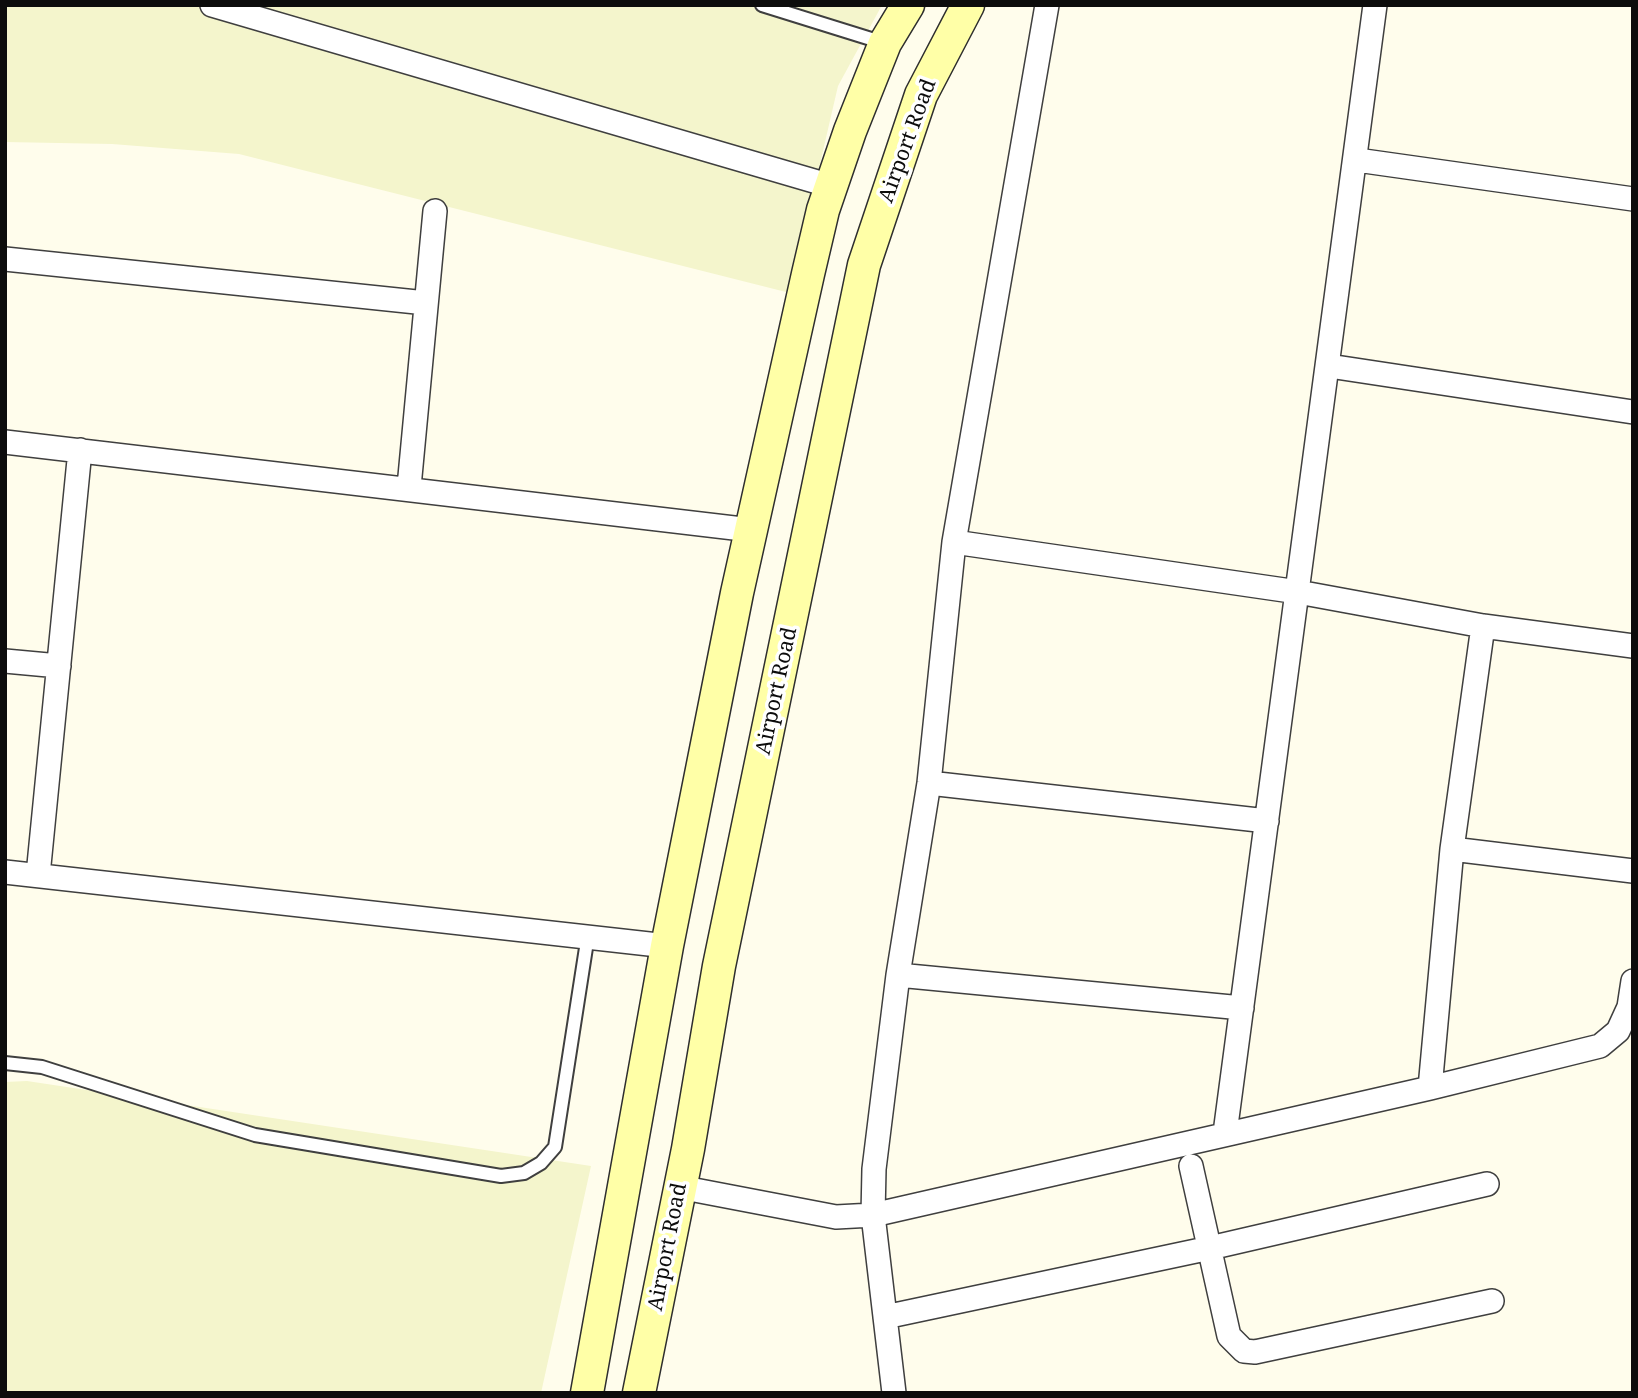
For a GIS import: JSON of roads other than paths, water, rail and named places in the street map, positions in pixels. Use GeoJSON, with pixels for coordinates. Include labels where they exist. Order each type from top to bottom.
{"type":"FeatureCollection","features":[{"type":"Feature","properties":{"kind":"main road"},"geometry":{"type":"LineString","coordinates":[[587,1393],[667,946],[751,530],[808,274],[831,186],[885,43],[908,5]]}},
{"type":"Feature","properties":{"kind":"main road","name":"Airport Road"},"geometry":{"type":"LineString","coordinates":[[639,1393],[719,966],[864,265],[921,95],[968,5]]}},
{"type":"Feature","properties":{"kind":"street"},"geometry":{"type":"LineString","coordinates":[[212,5],[831,186]]}},
{"type":"Feature","properties":{"kind":"street"},"geometry":{"type":"LineString","coordinates":[[894,1393],[873,1215],[874,1170],[898,975],[929,783],[954,542],[1047,5]]}},
{"type":"Feature","properties":{"kind":"street"},"geometry":{"type":"LineString","coordinates":[[1225,1133],[1357,160],[1375,5]]}},
{"type":"Feature","properties":{"kind":"street"},"geometry":{"type":"LineString","coordinates":[[1357,160],[1633,199]]}},
{"type":"Feature","properties":{"kind":"street"},"geometry":{"type":"LineString","coordinates":[[409,487],[435,211]]}},
{"type":"Feature","properties":{"kind":"street"},"geometry":{"type":"LineString","coordinates":[[5,259],[426,303]]}},
{"type":"Feature","properties":{"kind":"street"},"geometry":{"type":"LineString","coordinates":[[1329,366],[1633,412]]}},
{"type":"Feature","properties":{"kind":"street"},"geometry":{"type":"LineString","coordinates":[[5,442],[409,487],[751,530]]}},
{"type":"Feature","properties":{"kind":"street"},"geometry":{"type":"LineString","coordinates":[[38,875],[80,450]]}},
{"type":"Feature","properties":{"kind":"street"},"geometry":{"type":"LineString","coordinates":[[954,542],[1298,592],[1483,626],[1633,646]]}},
{"type":"Feature","properties":{"kind":"street"},"geometry":{"type":"LineString","coordinates":[[1430,1088],[1451,849],[1483,626]]}},
{"type":"Feature","properties":{"kind":"street"},"geometry":{"type":"LineString","coordinates":[[5,662],[59,666]]}},
{"type":"Feature","properties":{"kind":"street"},"geometry":{"type":"LineString","coordinates":[[929,783],[1267,821]]}},
{"type":"Feature","properties":{"kind":"street"},"geometry":{"type":"LineString","coordinates":[[1451,849],[1633,871]]}},
{"type":"Feature","properties":{"kind":"street"},"geometry":{"type":"LineString","coordinates":[[5,872],[588,935],[667,946]]}},
{"type":"Feature","properties":{"kind":"street"},"geometry":{"type":"LineString","coordinates":[[898,975],[1242,1008]]}},
{"type":"Feature","properties":{"kind":"street"},"geometry":{"type":"LineString","coordinates":[[679,1187],[836,1217],[873,1215],[1430,1088],[1600,1046],[1618,1031],[1629,1007],[1633,981]]}},
{"type":"Feature","properties":{"kind":"street"},"geometry":{"type":"LineString","coordinates":[[1191,1166],[1229,1336],[1244,1351],[1255,1352],[1492,1301]]}},
{"type":"Feature","properties":{"kind":"street"},"geometry":{"type":"LineString","coordinates":[[885,1317],[1210,1248],[1487,1184]]}},
{"type":"Feature","properties":{"kind":"lane"},"geometry":{"type":"LineString","coordinates":[[762,5],[885,43]]}},
{"type":"Feature","properties":{"kind":"lane"},"geometry":{"type":"LineString","coordinates":[[5,1063],[42,1067],[220,1126],[292,1143],[501,1176],[524,1172],[541,1163],[555,1147],[588,935]]}}]}
